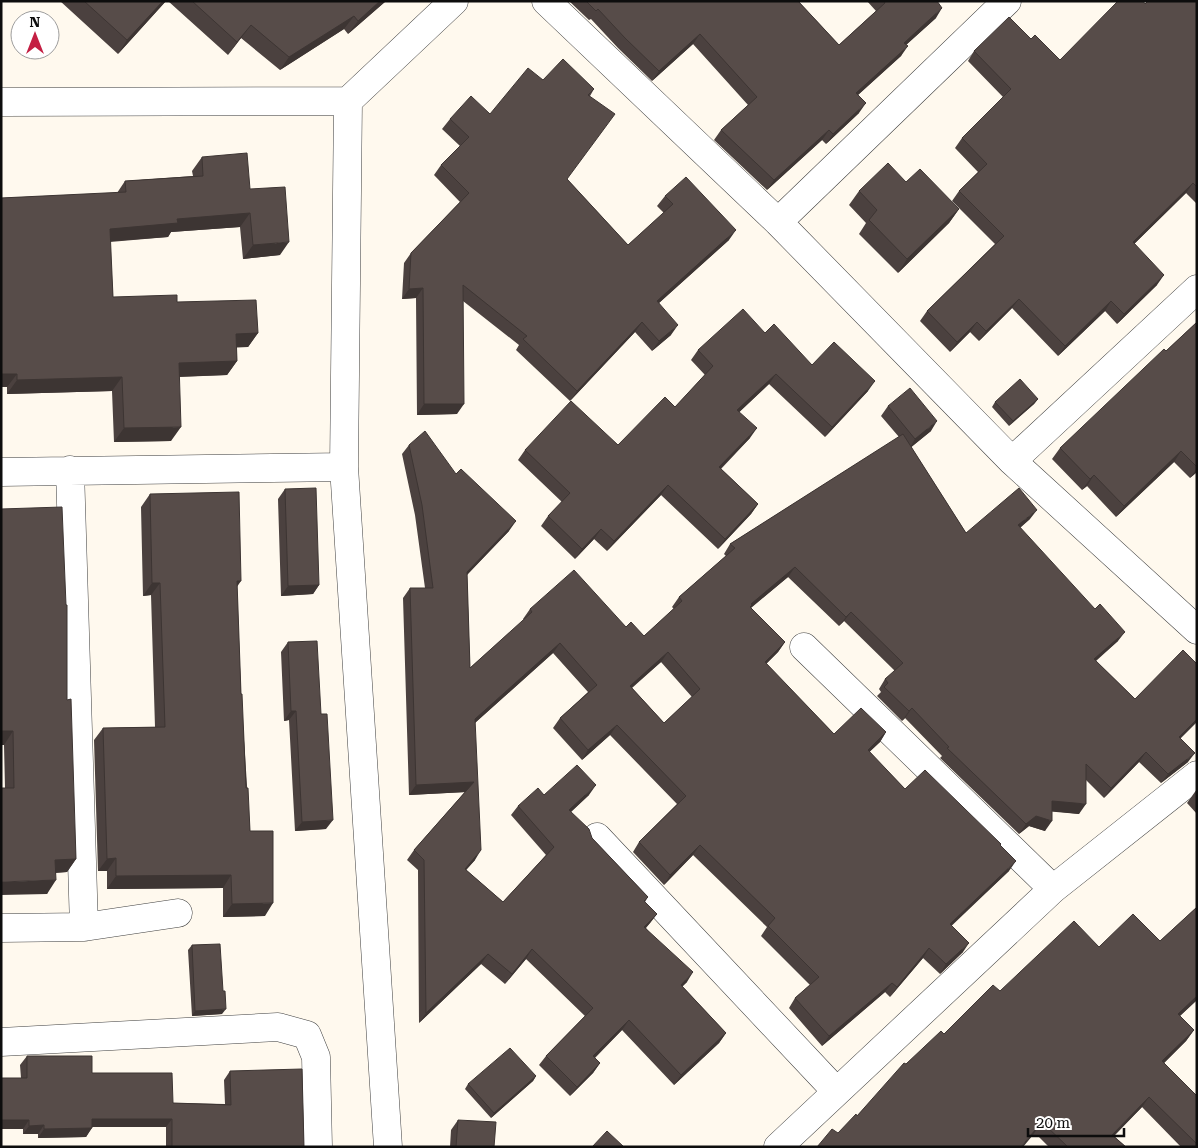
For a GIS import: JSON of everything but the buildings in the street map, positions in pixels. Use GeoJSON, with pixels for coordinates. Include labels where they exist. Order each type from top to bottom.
{"type":"FeatureCollection","features":[{"type":"Feature","properties":{"kind":"street"},"geometry":{"type":"LineString","coordinates":[[1,102],[348,100],[454,1]]}},
{"type":"Feature","properties":{"kind":"street"},"geometry":{"type":"LineString","coordinates":[[546,1],[778,222],[1012,461],[1197,630]]}},
{"type":"Feature","properties":{"kind":"street"},"geometry":{"type":"LineString","coordinates":[[778,222],[1007,1]]}},
{"type":"Feature","properties":{"kind":"street"},"geometry":{"type":"LineString","coordinates":[[348,100],[344,467],[388,1147]]}},
{"type":"Feature","properties":{"kind":"street"},"geometry":{"type":"LineString","coordinates":[[1012,461],[1197,289]]}},
{"type":"Feature","properties":{"kind":"street"},"geometry":{"type":"LineString","coordinates":[[1,472],[344,467]]}},
{"type":"Feature","properties":{"kind":"street"},"geometry":{"type":"LineString","coordinates":[[70,470],[84,927]]}},
{"type":"Feature","properties":{"kind":"street"},"geometry":{"type":"LineString","coordinates":[[804,647],[1053,889]]}},
{"type":"Feature","properties":{"kind":"street"},"geometry":{"type":"LineString","coordinates":[[778,1147],[1053,889],[1197,775]]}},
{"type":"Feature","properties":{"kind":"street"},"geometry":{"type":"LineString","coordinates":[[597,837],[836,1091]]}},
{"type":"Feature","properties":{"kind":"street"},"geometry":{"type":"LineString","coordinates":[[1,928],[84,927],[178,913]]}},
{"type":"Feature","properties":{"kind":"street"},"geometry":{"type":"LineString","coordinates":[[1,1042],[278,1027],[307,1035],[316,1056],[318,1147]]}}]}
